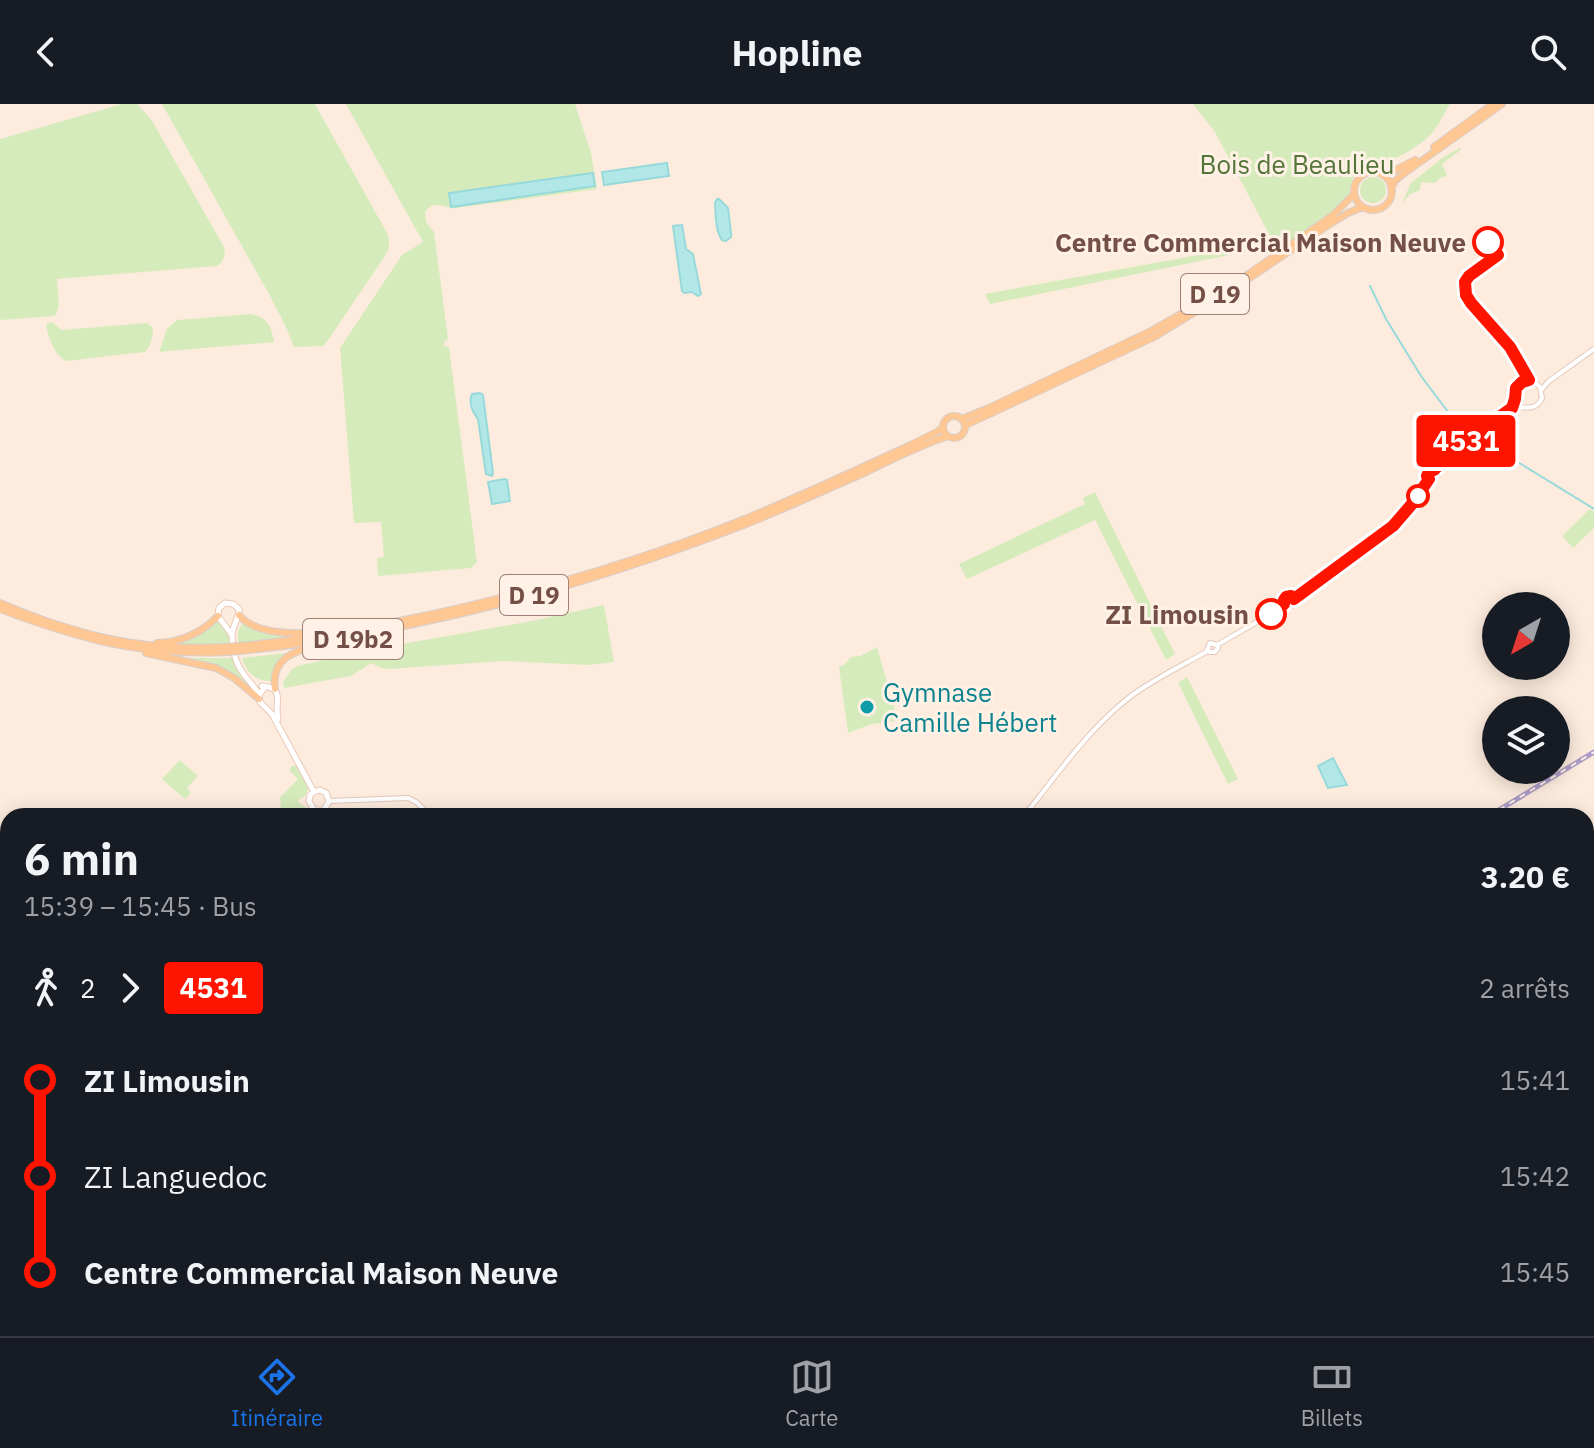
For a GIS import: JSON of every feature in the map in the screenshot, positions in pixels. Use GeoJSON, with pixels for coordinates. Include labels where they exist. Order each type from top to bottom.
{"type":"FeatureCollection","features":[{"type":"Feature","properties":{"kind":"main road"},"geometry":{"type":"LineString","coordinates":[[1384,176],[1413,162],[1493,104]]}},
{"type":"Feature","properties":{"kind":"main road"},"geometry":{"type":"LineString","coordinates":[[1391,188],[1384,176],[1375,172],[1361,176],[1354,194],[1363,207],[1374,210],[1383,207],[1390,198],[1395,181],[1403,174],[1502,104]]}},
{"type":"Feature","properties":{"kind":"main road","name":"D 19"},"geometry":{"type":"LineString","coordinates":[[964,422],[1151,331],[1237,282],[1332,216],[1354,194]]}},
{"type":"Feature","properties":{"kind":"main road","name":"D 19"},"geometry":{"type":"LineString","coordinates":[[964,422],[1154,337],[1333,222],[1363,207]]}},
{"type":"Feature","properties":{"kind":"main road"},"geometry":{"type":"LineString","coordinates":[[957,416],[964,422],[965,432],[954,439],[943,427],[951,417],[957,416]]}},
{"type":"Feature","properties":{"kind":"main road","name":"D 19"},"geometry":{"type":"LineString","coordinates":[[239,648],[358,630],[489,601],[650,554],[787,501],[913,444],[943,427]]}},
{"type":"Feature","properties":{"kind":"main road","name":"D 19"},"geometry":{"type":"LineString","coordinates":[[0,606],[71,635],[108,644],[171,652],[336,639],[456,614],[570,585],[695,543],[790,506],[948,436]]}},
{"type":"Feature","properties":{"kind":"main road"},"geometry":{"type":"LineString","coordinates":[[128,642],[165,643],[184,638],[211,623],[218,616],[219,608],[229,603],[236,606],[239,615],[248,623],[288,633],[358,630]]}},
{"type":"Feature","properties":{"kind":"main road","name":"D 19"},"geometry":{"type":"LineString","coordinates":[[0,606],[66,628],[128,642],[227,649]]}},
{"type":"Feature","properties":{"kind":"main road","name":"D 19b2"},"geometry":{"type":"LineString","coordinates":[[275,689],[274,678],[280,664],[296,651],[394,631],[456,614]]}},
{"type":"Feature","properties":{"kind":"main road"},"geometry":{"type":"LineString","coordinates":[[232,635],[239,615]]}},
{"type":"Feature","properties":{"kind":"main road"},"geometry":{"type":"LineString","coordinates":[[218,616],[232,635],[237,662],[243,674],[282,731],[314,792]]}},
{"type":"Feature","properties":{"kind":"main road"},"geometry":{"type":"LineString","coordinates":[[225,624],[235,622]]}},
{"type":"Feature","properties":{"kind":"main road"},"geometry":{"type":"LineString","coordinates":[[108,644],[216,668],[259,697]]}},
{"type":"Feature","properties":{"kind":"main road"},"geometry":{"type":"LineString","coordinates":[[250,681],[275,689],[278,694],[277,717],[282,731]]}},
{"type":"Feature","properties":{"kind":"main road"},"geometry":{"type":"LineString","coordinates":[[259,697],[265,687]]}},
{"type":"Feature","properties":{"kind":"main road"},"geometry":{"type":"LineString","coordinates":[[266,706],[276,703]]}},
{"type":"Feature","properties":{"kind":"main road"},"geometry":{"type":"LineString","coordinates":[[313,808],[310,795],[320,790],[326,793],[329,801],[326,808]]}},
{"type":"Feature","properties":{"kind":"street"},"geometry":{"type":"LineString","coordinates":[[1542,390],[1549,381],[1594,349]]}},
{"type":"Feature","properties":{"kind":"street"},"geometry":{"type":"LineString","coordinates":[[1538,384],[1549,381]]}},
{"type":"Feature","properties":{"kind":"street"},"geometry":{"type":"LineString","coordinates":[[1429,479],[1435,480],[1436,472],[1446,457],[1512,408],[1537,406],[1542,398],[1538,384],[1522,382],[1516,388],[1512,408]]}},
{"type":"Feature","properties":{"kind":"street"},"geometry":{"type":"LineString","coordinates":[[1515,399],[1521,406]]}},
{"type":"Feature","properties":{"kind":"street"},"geometry":{"type":"LineString","coordinates":[[1030,808],[1084,741],[1119,706],[1148,684],[1208,650],[1210,643],[1217,645],[1269,616],[1284,604],[1291,607],[1294,599],[1393,526],[1429,479],[1428,473],[1436,472]]}},
{"type":"Feature","properties":{"kind":"street"},"geometry":{"type":"LineString","coordinates":[[329,801],[408,798],[422,808]]}},
{"type":"Feature","properties":{"kind":"green space"},"geometry":{"type":"Polygon","coordinates":[[[122,104],[137,104],[151,119],[224,247],[223,260],[217,266],[57,279],[59,305],[55,316],[0,320],[0,139],[122,104]]]}},
{"type":"Feature","properties":{"kind":"green space"},"geometry":{"type":"Polygon","coordinates":[[[162,104],[315,104],[387,233],[389,242],[385,256],[324,346],[294,347],[270,296],[162,104]]]}},
{"type":"Feature","properties":{"kind":"green space"},"geometry":{"type":"Polygon","coordinates":[[[346,104],[575,104],[591,153],[597,189],[455,208],[435,205],[425,212],[426,222],[434,232],[448,339],[444,346],[449,347],[477,562],[471,568],[378,576],[377,558],[384,557],[381,522],[354,523],[340,348],[402,255],[423,242],[346,104]]]}},
{"type":"Feature","properties":{"kind":"green space","name":"Bois de Beaulieu"},"geometry":{"type":"Polygon","coordinates":[[[1193,104],[1450,104],[1425,140],[1397,157],[1361,169],[1353,179],[1349,201],[1279,253],[1215,132],[1193,104]]]}},
{"type":"Feature","properties":{"kind":"green space"},"geometry":{"type":"Polygon","coordinates":[[[1460,148],[1442,164],[1447,176],[1435,183],[1421,182],[1420,190],[1409,195],[1402,204],[1410,184],[1442,158],[1460,148]]]}},
{"type":"Feature","properties":{"kind":"green space"},"geometry":{"type":"Polygon","coordinates":[[[1373,177],[1382,181],[1386,190],[1382,199],[1373,203],[1364,199],[1360,190],[1364,181],[1373,177]]]}},
{"type":"Feature","properties":{"kind":"green space"},"geometry":{"type":"Polygon","coordinates":[[[1253,245],[1249,251],[990,304],[985,294],[1253,245]]]}},
{"type":"Feature","properties":{"kind":"green space"},"geometry":{"type":"Polygon","coordinates":[[[250,314],[268,323],[274,342],[159,352],[167,329],[177,320],[250,314]]]}},
{"type":"Feature","properties":{"kind":"green space"},"geometry":{"type":"Polygon","coordinates":[[[52,322],[62,330],[147,323],[153,333],[145,352],[66,361],[58,355],[50,340],[46,324],[52,322]]]}},
{"type":"Feature","properties":{"kind":"green space"},"geometry":{"type":"Polygon","coordinates":[[[1095,492],[1175,654],[1166,660],[1095,520],[967,579],[959,564],[1085,504],[1083,498],[1095,492]]]}},
{"type":"Feature","properties":{"kind":"green space"},"geometry":{"type":"Polygon","coordinates":[[[1590,509],[1594,512],[1594,528],[1573,548],[1562,536],[1590,509]]]}},
{"type":"Feature","properties":{"kind":"green space"},"geometry":{"type":"Polygon","coordinates":[[[604,605],[614,662],[588,665],[503,661],[389,669],[371,663],[351,676],[284,688],[283,682],[298,666],[604,605]]]}},
{"type":"Feature","properties":{"kind":"green space"},"geometry":{"type":"Polygon","coordinates":[[[217,621],[228,630],[231,644],[174,644],[193,637],[217,621]]]}},
{"type":"Feature","properties":{"kind":"green space"},"geometry":{"type":"Polygon","coordinates":[[[243,622],[296,637],[238,643],[238,631],[243,622]]]}},
{"type":"Feature","properties":{"kind":"green space"},"geometry":{"type":"Polygon","coordinates":[[[877,647],[898,721],[872,724],[848,733],[839,667],[851,657],[877,647]]]}},
{"type":"Feature","properties":{"kind":"green space"},"geometry":{"type":"Polygon","coordinates":[[[288,653],[277,666],[272,681],[253,676],[242,658],[288,653]]]}},
{"type":"Feature","properties":{"kind":"green space"},"geometry":{"type":"Polygon","coordinates":[[[186,658],[233,658],[254,692],[223,669],[186,658]]]}},
{"type":"Feature","properties":{"kind":"green space"},"geometry":{"type":"Polygon","coordinates":[[[1187,677],[1238,779],[1228,784],[1178,683],[1187,677]]]}},
{"type":"Feature","properties":{"kind":"green space"},"geometry":{"type":"Polygon","coordinates":[[[180,760],[198,776],[187,788],[191,793],[185,799],[162,779],[180,760]]]}},
{"type":"Feature","properties":{"kind":"green space"},"geometry":{"type":"Polygon","coordinates":[[[296,766],[308,788],[306,795],[298,800],[307,808],[281,808],[280,797],[298,779],[289,770],[296,766]]]}},
{"type":"Feature","properties":{"kind":"water"},"geometry":{"type":"Polygon","coordinates":[[[667,163],[669,176],[604,185],[602,172],[667,163]]]}},
{"type":"Feature","properties":{"kind":"water"},"geometry":{"type":"Polygon","coordinates":[[[593,173],[595,186],[451,207],[449,193],[593,173]]]}},
{"type":"Feature","properties":{"kind":"water"},"geometry":{"type":"Polygon","coordinates":[[[717,199],[728,208],[731,237],[726,241],[722,240],[717,227],[717,199]]]}},
{"type":"Feature","properties":{"kind":"water"},"geometry":{"type":"Polygon","coordinates":[[[682,225],[686,249],[693,254],[701,294],[698,296],[682,291],[673,226],[682,225]]]}},
{"type":"Feature","properties":{"kind":"water"},"geometry":{"type":"Polygon","coordinates":[[[472,394],[483,395],[492,476],[486,474],[478,419],[471,404],[472,394]]]}},
{"type":"Feature","properties":{"kind":"water"},"geometry":{"type":"Polygon","coordinates":[[[507,480],[510,501],[492,504],[488,482],[507,480]]]}},
{"type":"Feature","properties":{"kind":"water"},"geometry":{"type":"Polygon","coordinates":[[[1333,758],[1347,785],[1328,788],[1318,766],[1333,758]]]}},
{"type":"Feature","properties":{"kind":"waterway"},"geometry":{"type":"LineString","coordinates":[[1370,286],[1421,376],[1464,433]]}},
{"type":"Feature","properties":{"kind":"waterway"},"geometry":{"type":"LineString","coordinates":[[1477,437],[1594,509]]}},
{"type":"Feature","properties":{"kind":"railway"},"geometry":{"type":"LineString","coordinates":[[1502,808],[1594,752]]}},
{"type":"Feature","properties":{"kind":"bus line","name":"4531"},"geometry":{"type":"LineString","coordinates":[[1271,614],[1284,604],[1286,597],[1294,599],[1393,526],[1429,479],[1429,472],[1456,448],[1512,408],[1516,388],[1529,380],[1510,347],[1466,295],[1464,288],[1469,276],[1498,255],[1488,242]]}},
{"type":"Feature","properties":{"kind":"place","name":"Centre Commercial Maison Neuve"},"geometry":{"type":"Point","coordinates":[1488,242]}},
{"type":"Feature","properties":{"kind":"place","name":"ZI Limousin"},"geometry":{"type":"Point","coordinates":[1271,614]}},
{"type":"Feature","properties":{"kind":"place","name":"Gymnase Camille Hébert"},"geometry":{"type":"Point","coordinates":[867,707]}}]}
